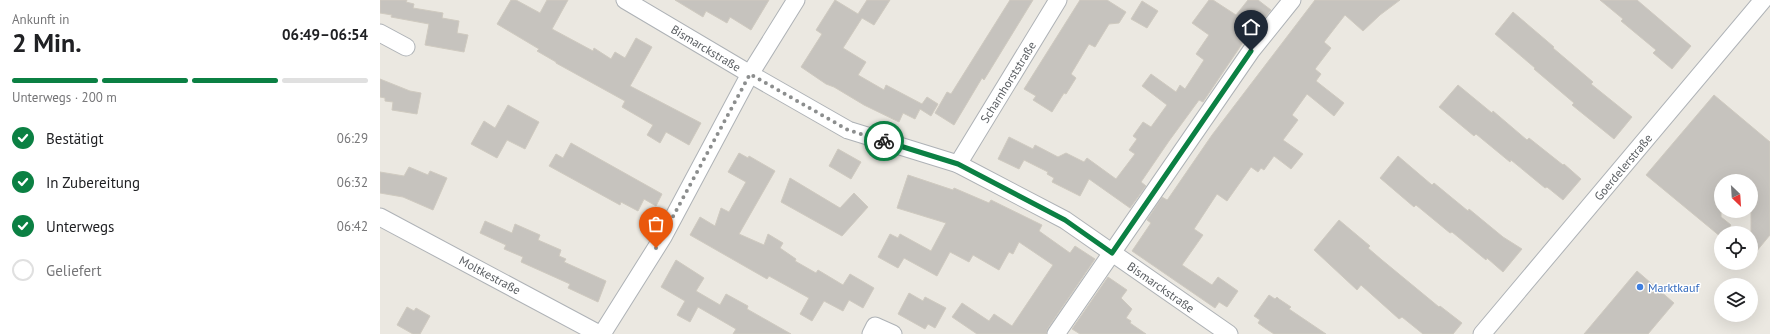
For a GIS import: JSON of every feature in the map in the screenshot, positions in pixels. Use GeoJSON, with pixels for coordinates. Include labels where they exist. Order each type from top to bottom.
{"type":"FeatureCollection","features":[{"type":"Feature","properties":{"kind":"street","name":"Bismarckstraße"},"geometry":{"type":"LineString","coordinates":[[625,0],[848,130],[958,164],[1065,220],[1226,333]]}},
{"type":"Feature","properties":{"kind":"street"},"geometry":{"type":"LineString","coordinates":[[601,334],[663,237],[750,74],[796,0]]}},
{"type":"Feature","properties":{"kind":"street","name":"Scharnhorststraße"},"geometry":{"type":"LineString","coordinates":[[958,164],[1058,0]]}},
{"type":"Feature","properties":{"kind":"street"},"geometry":{"type":"LineString","coordinates":[[1056,334],[1251,51],[1292,0]]}},
{"type":"Feature","properties":{"kind":"street","name":"Goerdelerstraße"},"geometry":{"type":"LineString","coordinates":[[1482,334],[1764,0]]}},
{"type":"Feature","properties":{"kind":"street"},"geometry":{"type":"LineString","coordinates":[[380,33],[406,47]]}},
{"type":"Feature","properties":{"kind":"street","name":"Moltkestraße"},"geometry":{"type":"LineString","coordinates":[[380,217],[601,334]]}},
{"type":"Feature","properties":{"kind":"street"},"geometry":{"type":"LineString","coordinates":[[871,334],[875,326],[892,334]]}},
{"type":"Feature","properties":{"kind":"building"},"geometry":{"type":"Polygon","coordinates":[[[380,0],[407,0],[406,2],[414,4],[413,8],[443,13],[442,18],[459,21],[457,33],[468,35],[464,52],[425,45],[429,24],[391,17],[392,15],[380,13],[380,0]]]}},
{"type":"Feature","properties":{"kind":"building"},"geometry":{"type":"Polygon","coordinates":[[[511,0],[516,0],[540,13],[547,0],[568,0],[552,29],[593,51],[594,48],[611,59],[615,52],[625,58],[636,38],[652,47],[630,86],[701,123],[689,145],[666,132],[660,143],[647,135],[653,125],[622,107],[625,101],[556,63],[537,51],[539,49],[497,24],[511,0]]]}},
{"type":"Feature","properties":{"kind":"building"},"geometry":{"type":"Polygon","coordinates":[[[675,0],[769,0],[751,30],[730,17],[727,23],[706,11],[703,17],[675,0]]]}},
{"type":"Feature","properties":{"kind":"building"},"geometry":{"type":"Polygon","coordinates":[[[835,0],[858,14],[867,0],[890,0],[874,25],[862,18],[843,48],[866,62],[858,75],[884,90],[886,85],[922,104],[927,97],[938,104],[931,116],[920,109],[915,119],[903,113],[899,122],[826,84],[801,67],[822,34],[816,30],[835,0]]]}},
{"type":"Feature","properties":{"kind":"building"},"geometry":{"type":"Polygon","coordinates":[[[1010,0],[1033,0],[984,80],[982,78],[954,125],[935,113],[947,92],[951,94],[1010,0]]]}},
{"type":"Feature","properties":{"kind":"building"},"geometry":{"type":"Polygon","coordinates":[[[1080,0],[1107,0],[1126,12],[1119,23],[1109,24],[1095,47],[1089,44],[1071,74],[1076,78],[1052,112],[1033,100],[1036,96],[1024,89],[1080,0]]]}},
{"type":"Feature","properties":{"kind":"building"},"geometry":{"type":"Polygon","coordinates":[[[1209,0],[1213,0],[1236,15],[1248,0],[1258,0],[1271,10],[1248,39],[1246,38],[1203,102],[1199,100],[1169,141],[1141,182],[1146,186],[1130,208],[1089,179],[1080,196],[1052,182],[1054,178],[1047,174],[1048,172],[1024,160],[1019,169],[998,159],[1009,137],[1033,149],[1035,145],[1058,157],[1066,153],[1084,162],[1087,158],[1116,179],[1135,154],[1129,150],[1137,139],[1133,136],[1143,122],[1151,127],[1167,105],[1142,86],[1151,74],[1176,92],[1180,85],[1185,89],[1204,60],[1196,54],[1209,35],[1192,23],[1209,0]]]}},
{"type":"Feature","properties":{"kind":"building"},"geometry":{"type":"Polygon","coordinates":[[[1315,0],[1400,0],[1380,15],[1363,31],[1345,15],[1324,42],[1331,48],[1315,69],[1321,74],[1316,81],[1344,103],[1334,116],[1307,94],[1292,115],[1298,120],[1283,140],[1303,154],[1291,169],[1274,156],[1264,170],[1261,168],[1258,172],[1251,167],[1227,201],[1217,194],[1194,229],[1203,235],[1182,265],[1212,285],[1218,277],[1238,291],[1227,307],[1219,302],[1215,308],[1132,251],[1151,223],[1147,220],[1162,197],[1167,200],[1168,199],[1212,135],[1315,0]]]}},
{"type":"Feature","properties":{"kind":"building"},"geometry":{"type":"Polygon","coordinates":[[[1600,0],[1637,0],[1691,46],[1672,69],[1653,53],[1656,50],[1621,21],[1623,19],[1600,0]]]}},
{"type":"Feature","properties":{"kind":"building"},"geometry":{"type":"Polygon","coordinates":[[[1142,1],[1158,11],[1147,28],[1131,19],[1142,1]]]}},
{"type":"Feature","properties":{"kind":"building"},"geometry":{"type":"Polygon","coordinates":[[[1513,12],[1593,82],[1591,84],[1632,117],[1614,139],[1572,105],[1574,103],[1495,34],[1513,12]]]}},
{"type":"Feature","properties":{"kind":"building"},"geometry":{"type":"Polygon","coordinates":[[[380,79],[410,91],[421,93],[417,114],[392,110],[393,102],[385,101],[385,98],[380,97],[380,79]]]}},
{"type":"Feature","properties":{"kind":"building"},"geometry":{"type":"Polygon","coordinates":[[[1458,85],[1492,113],[1493,111],[1527,140],[1529,138],[1563,165],[1564,164],[1581,179],[1563,200],[1547,187],[1545,188],[1511,160],[1510,162],[1476,134],[1474,136],[1439,107],[1458,85]]]}},
{"type":"Feature","properties":{"kind":"building"},"geometry":{"type":"Polygon","coordinates":[[[1714,95],[1770,142],[1770,235],[1758,250],[1758,226],[1751,226],[1751,218],[1758,218],[1758,174],[1714,174],[1714,218],[1722,218],[1731,225],[1714,226],[1714,231],[1646,175],[1714,95]]]}},
{"type":"Feature","properties":{"kind":"building"},"geometry":{"type":"Polygon","coordinates":[[[508,105],[539,122],[525,149],[507,140],[497,158],[471,144],[484,121],[495,128],[508,105]]]}},
{"type":"Feature","properties":{"kind":"building"},"geometry":{"type":"Polygon","coordinates":[[[571,143],[662,194],[656,206],[644,199],[638,211],[621,202],[620,205],[549,166],[556,154],[563,158],[571,143]]]}},
{"type":"Feature","properties":{"kind":"building"},"geometry":{"type":"Polygon","coordinates":[[[838,149],[861,162],[851,179],[829,166],[838,149]]]}},
{"type":"Feature","properties":{"kind":"building"},"geometry":{"type":"Polygon","coordinates":[[[739,153],[748,158],[749,156],[775,171],[739,234],[764,245],[768,234],[783,243],[780,248],[796,259],[795,261],[816,273],[818,270],[843,285],[850,274],[874,288],[863,308],[849,300],[843,311],[824,301],[812,321],[800,314],[809,298],[769,276],[767,279],[690,235],[700,217],[715,226],[721,208],[729,212],[746,182],[728,172],[739,153]]]}},
{"type":"Feature","properties":{"kind":"building"},"geometry":{"type":"Polygon","coordinates":[[[1398,156],[1432,185],[1434,183],[1468,211],[1469,209],[1503,237],[1522,249],[1503,272],[1452,232],[1450,233],[1416,205],[1414,207],[1380,178],[1398,156]]]}},
{"type":"Feature","properties":{"kind":"building"},"geometry":{"type":"Polygon","coordinates":[[[409,167],[428,175],[430,171],[447,178],[433,210],[403,197],[380,193],[380,172],[404,176],[409,167]]]}},
{"type":"Feature","properties":{"kind":"building"},"geometry":{"type":"Polygon","coordinates":[[[908,175],[953,190],[954,188],[989,203],[991,200],[1042,225],[1039,231],[1070,253],[1075,246],[1095,259],[1048,328],[1046,334],[977,334],[952,317],[962,303],[989,321],[994,314],[1012,326],[1053,265],[1019,242],[1013,254],[1009,252],[999,270],[973,255],[969,262],[950,252],[937,276],[904,258],[898,268],[878,257],[890,234],[898,238],[900,234],[931,251],[946,223],[897,208],[908,175]]]}},
{"type":"Feature","properties":{"kind":"building"},"geometry":{"type":"Polygon","coordinates":[[[790,178],[840,208],[854,193],[868,207],[842,236],[781,202],[790,178]]]}},
{"type":"Feature","properties":{"kind":"building"},"geometry":{"type":"Polygon","coordinates":[[[1339,220],[1370,246],[1368,248],[1382,260],[1439,307],[1440,306],[1462,323],[1453,334],[1423,334],[1402,317],[1399,319],[1361,285],[1357,290],[1314,250],[1339,220]]]}},
{"type":"Feature","properties":{"kind":"building"},"geometry":{"type":"Polygon","coordinates":[[[485,221],[512,233],[515,224],[540,235],[538,240],[561,250],[559,256],[566,259],[564,262],[606,281],[598,302],[568,288],[570,284],[521,262],[523,257],[504,249],[506,245],[480,233],[485,221]]]}},
{"type":"Feature","properties":{"kind":"building"},"geometry":{"type":"Polygon","coordinates":[[[676,260],[704,278],[696,291],[720,305],[726,294],[748,306],[747,309],[791,334],[733,334],[736,329],[698,307],[690,322],[677,315],[685,301],[661,287],[676,260]]]}},
{"type":"Feature","properties":{"kind":"building","name":"Marktkauf"},"geometry":{"type":"Polygon","coordinates":[[[1637,271],[1674,303],[1648,334],[1584,334],[1637,271]]]}},
{"type":"Feature","properties":{"kind":"building"},"geometry":{"type":"Polygon","coordinates":[[[1108,277],[1127,290],[1121,298],[1132,309],[1126,318],[1131,321],[1130,323],[1146,334],[1080,334],[1072,329],[1108,277]]]}},
{"type":"Feature","properties":{"kind":"building"},"geometry":{"type":"Polygon","coordinates":[[[909,293],[923,301],[925,297],[946,308],[935,328],[928,324],[925,329],[898,314],[909,293]]]}},
{"type":"Feature","properties":{"kind":"building"},"geometry":{"type":"Polygon","coordinates":[[[1269,295],[1275,299],[1277,297],[1291,307],[1289,309],[1326,334],[1274,334],[1265,328],[1258,323],[1260,320],[1254,316],[1269,295]]]}},
{"type":"Feature","properties":{"kind":"building"},"geometry":{"type":"Polygon","coordinates":[[[407,307],[414,311],[416,308],[430,316],[420,334],[413,334],[397,325],[407,307]]]}},
{"type":"Feature","properties":{"kind":"way so far"},"geometry":{"type":"LineString","coordinates":[[656,248],[750,74],[848,130],[884,141]]}},
{"type":"Feature","properties":{"kind":"place","name":"Marktkauf"},"geometry":{"type":"Point","coordinates":[1640,287]}},
{"type":"Feature","properties":{"kind":"route"},"geometry":{"type":"LineString","coordinates":[[884,141],[958,164],[1065,220],[1112,253],[1251,51]]}}]}
